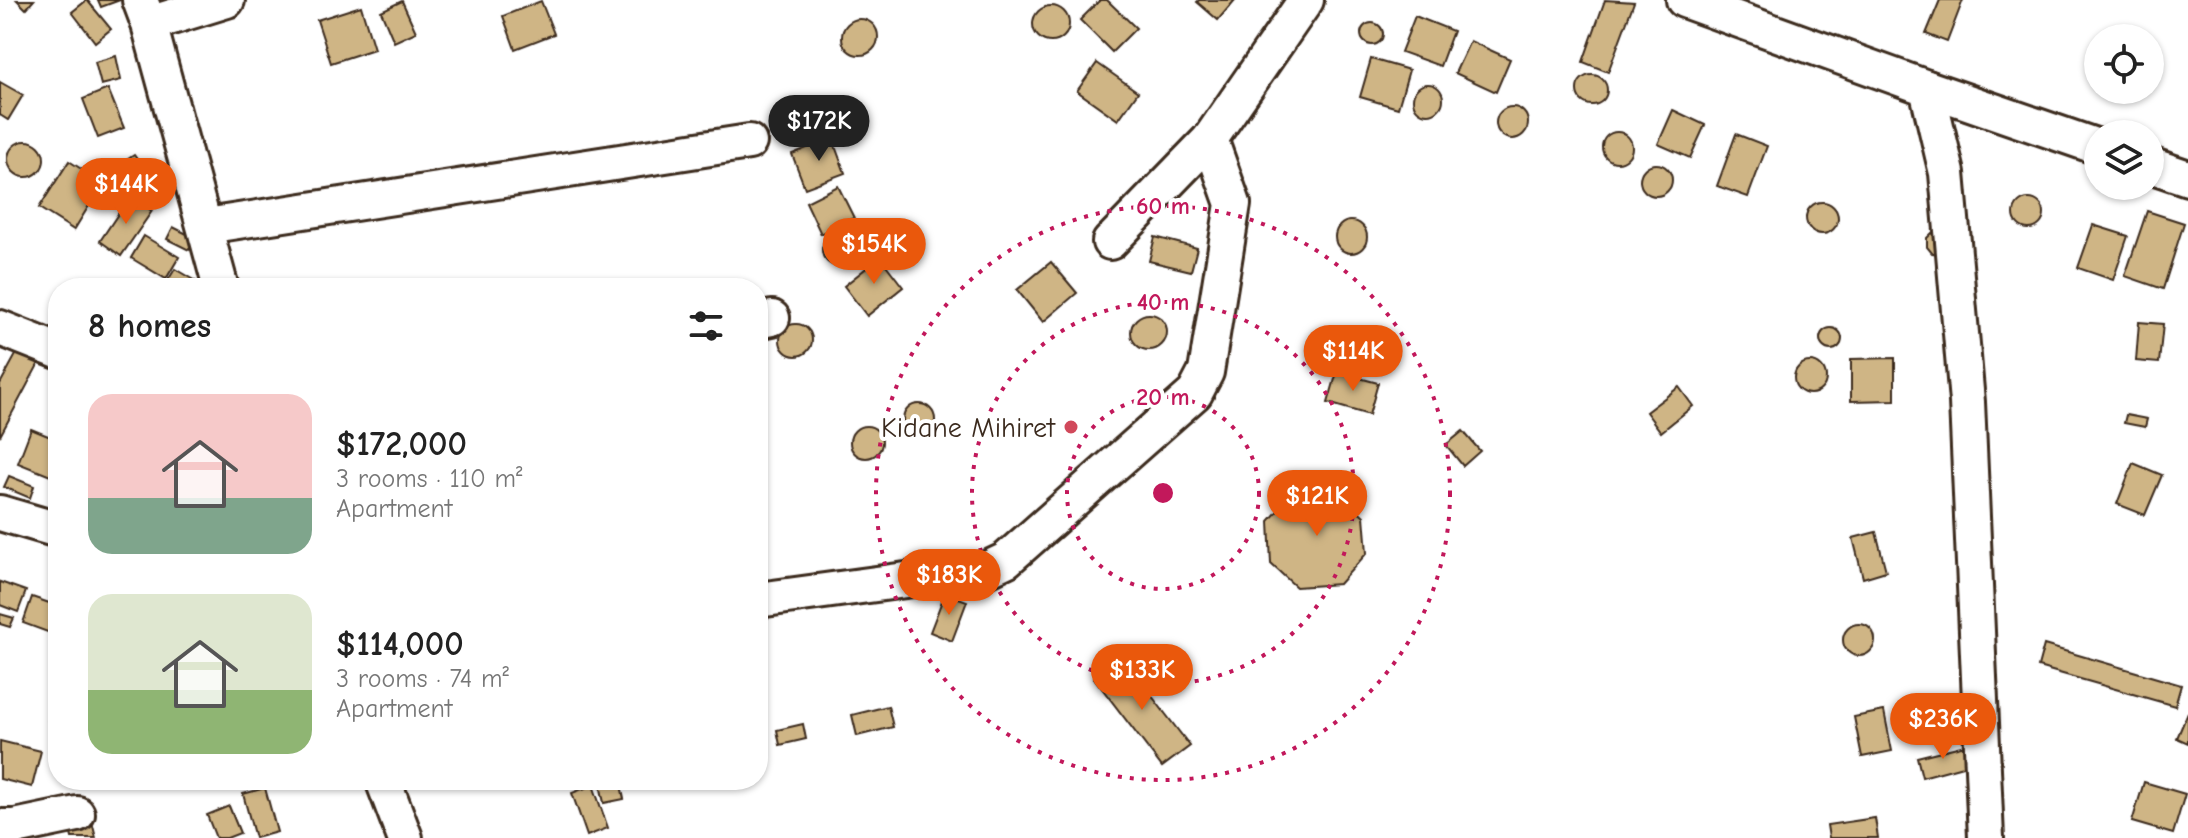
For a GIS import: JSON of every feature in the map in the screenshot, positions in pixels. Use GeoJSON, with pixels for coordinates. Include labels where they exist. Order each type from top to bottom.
{"type":"FeatureCollection","features":[{"type":"Feature","properties":{"kind":"street"},"geometry":{"type":"LineString","coordinates":[[219,278],[144,12],[227,0]]}},
{"type":"Feature","properties":{"kind":"street"},"geometry":{"type":"LineString","coordinates":[[1110,242],[1210,139],[1306,0]]}},
{"type":"Feature","properties":{"kind":"street"},"geometry":{"type":"LineString","coordinates":[[1684,0],[2084,142]]}},
{"type":"Feature","properties":{"kind":"street"},"geometry":{"type":"LineString","coordinates":[[1927,88],[1947,173],[1967,402],[1986,838]]}},
{"type":"Feature","properties":{"kind":"street"},"geometry":{"type":"LineString","coordinates":[[768,599],[987,569],[1006,560],[1195,393],[1206,372],[1233,204],[1210,139]]}},
{"type":"Feature","properties":{"kind":"street"},"geometry":{"type":"LineString","coordinates":[[206,226],[749,142]]}},
{"type":"Feature","properties":{"kind":"street"},"geometry":{"type":"LineString","coordinates":[[2164,170],[2188,178]]}},
{"type":"Feature","properties":{"kind":"street"},"geometry":{"type":"LineString","coordinates":[[0,328],[48,347]]}},
{"type":"Feature","properties":{"kind":"street"},"geometry":{"type":"LineString","coordinates":[[0,513],[48,527]]}},
{"type":"Feature","properties":{"kind":"street"},"geometry":{"type":"LineString","coordinates":[[387,790],[405,838]]}},
{"type":"Feature","properties":{"kind":"street"},"geometry":{"type":"LineString","coordinates":[[0,827],[15,827],[77,814]]}},
{"type":"Feature","properties":{"kind":"building"},"geometry":{"type":"Polygon","coordinates":[[[17,0],[34,0],[26,9],[17,0]]]}},
{"type":"Feature","properties":{"kind":"building"},"geometry":{"type":"Polygon","coordinates":[[[87,0],[111,29],[95,42],[72,12],[87,0]]]}},
{"type":"Feature","properties":{"kind":"building"},"geometry":{"type":"Polygon","coordinates":[[[98,0],[120,0],[101,7],[98,0]]]}},
{"type":"Feature","properties":{"kind":"building"},"geometry":{"type":"Polygon","coordinates":[[[1100,0],[1107,0],[1136,28],[1112,52],[1080,20],[1100,0]]]}},
{"type":"Feature","properties":{"kind":"building"},"geometry":{"type":"Polygon","coordinates":[[[1235,0],[1218,20],[1197,2],[1235,0]]]}},
{"type":"Feature","properties":{"kind":"building"},"geometry":{"type":"Polygon","coordinates":[[[1605,0],[1634,2],[1608,72],[1583,62],[1605,0]]]}},
{"type":"Feature","properties":{"kind":"building"},"geometry":{"type":"Polygon","coordinates":[[[1940,0],[1963,0],[1947,42],[1926,34],[1940,0]]]}},
{"type":"Feature","properties":{"kind":"building"},"geometry":{"type":"Polygon","coordinates":[[[402,1],[416,32],[394,42],[381,11],[402,1]]]}},
{"type":"Feature","properties":{"kind":"building"},"geometry":{"type":"Polygon","coordinates":[[[541,1],[554,34],[515,49],[503,16],[541,1]]]}},
{"type":"Feature","properties":{"kind":"building"},"geometry":{"type":"Polygon","coordinates":[[[361,6],[374,49],[331,63],[317,20],[361,6]]]}},
{"type":"Feature","properties":{"kind":"building"},"geometry":{"type":"Polygon","coordinates":[[[1051,6],[1064,11],[1069,24],[1064,37],[1051,42],[1038,37],[1033,24],[1038,11],[1051,6]]]}},
{"type":"Feature","properties":{"kind":"building"},"geometry":{"type":"Polygon","coordinates":[[[1415,16],[1453,31],[1440,66],[1401,52],[1415,16]]]}},
{"type":"Feature","properties":{"kind":"building"},"geometry":{"type":"Polygon","coordinates":[[[860,19],[873,24],[878,37],[873,50],[860,55],[847,50],[842,37],[847,24],[860,19]]]}},
{"type":"Feature","properties":{"kind":"building"},"geometry":{"type":"Polygon","coordinates":[[[1372,23],[1380,26],[1383,34],[1380,42],[1372,45],[1364,42],[1361,34],[1364,26],[1372,23]]]}},
{"type":"Feature","properties":{"kind":"building"},"geometry":{"type":"Polygon","coordinates":[[[1470,41],[1510,59],[1496,92],[1455,73],[1470,41]]]}},
{"type":"Feature","properties":{"kind":"building"},"geometry":{"type":"Polygon","coordinates":[[[116,56],[121,80],[101,85],[95,62],[116,56]]]}},
{"type":"Feature","properties":{"kind":"building"},"geometry":{"type":"Polygon","coordinates":[[[1371,59],[1409,70],[1398,108],[1360,97],[1371,59]]]}},
{"type":"Feature","properties":{"kind":"building"},"geometry":{"type":"Polygon","coordinates":[[[1097,63],[1138,92],[1118,120],[1077,91],[1097,63]]]}},
{"type":"Feature","properties":{"kind":"building"},"geometry":{"type":"Polygon","coordinates":[[[1592,75],[1598,76],[1606,84],[1606,96],[1598,104],[1592,105],[1586,104],[1578,96],[1577,90],[1578,84],[1586,76],[1592,75]]]}},
{"type":"Feature","properties":{"kind":"building"},"geometry":{"type":"Polygon","coordinates":[[[0,82],[23,95],[8,120],[0,115],[0,82]]]}},
{"type":"Feature","properties":{"kind":"building"},"geometry":{"type":"Polygon","coordinates":[[[1428,84],[1434,85],[1442,93],[1442,105],[1434,113],[1428,114],[1422,113],[1414,105],[1413,99],[1414,93],[1422,85],[1428,84]]]}},
{"type":"Feature","properties":{"kind":"building"},"geometry":{"type":"Polygon","coordinates":[[[108,89],[124,128],[98,138],[83,99],[108,89]]]}},
{"type":"Feature","properties":{"kind":"building"},"geometry":{"type":"Polygon","coordinates":[[[1512,107],[1523,112],[1528,123],[1523,134],[1512,139],[1501,134],[1496,123],[1501,112],[1512,107]]]}},
{"type":"Feature","properties":{"kind":"building"},"geometry":{"type":"Polygon","coordinates":[[[1673,110],[1705,125],[1690,158],[1658,144],[1673,110]]]}},
{"type":"Feature","properties":{"kind":"building"},"geometry":{"type":"Polygon","coordinates":[[[1617,132],[1623,133],[1631,141],[1631,153],[1623,161],[1617,162],[1611,161],[1603,153],[1602,147],[1603,141],[1611,133],[1617,132]]]}},
{"type":"Feature","properties":{"kind":"building"},"geometry":{"type":"Polygon","coordinates":[[[1736,134],[1767,146],[1748,197],[1717,186],[1736,134]]]}},
{"type":"Feature","properties":{"kind":"building"},"geometry":{"type":"Polygon","coordinates":[[[832,138],[845,173],[805,188],[792,154],[832,138]]]}},
{"type":"Feature","properties":{"kind":"building"},"geometry":{"type":"Polygon","coordinates":[[[26,141],[39,146],[44,159],[39,172],[26,177],[13,172],[8,159],[13,146],[26,141]]]}},
{"type":"Feature","properties":{"kind":"building"},"geometry":{"type":"Polygon","coordinates":[[[134,155],[147,173],[133,183],[119,165],[134,155]]]}},
{"type":"Feature","properties":{"kind":"building"},"geometry":{"type":"Polygon","coordinates":[[[69,161],[103,183],[74,230],[39,208],[69,161]]]}},
{"type":"Feature","properties":{"kind":"building"},"geometry":{"type":"Polygon","coordinates":[[[1656,164],[1667,169],[1672,180],[1667,191],[1656,196],[1645,191],[1640,180],[1645,169],[1656,164]]]}},
{"type":"Feature","properties":{"kind":"building"},"geometry":{"type":"Polygon","coordinates":[[[838,186],[854,218],[821,234],[806,202],[838,186]]]}},
{"type":"Feature","properties":{"kind":"building"},"geometry":{"type":"Polygon","coordinates":[[[130,196],[152,211],[121,256],[100,241],[130,196]]]}},
{"type":"Feature","properties":{"kind":"building"},"geometry":{"type":"Polygon","coordinates":[[[2029,199],[2035,200],[2043,208],[2043,220],[2035,228],[2029,229],[2023,228],[2015,220],[2014,214],[2015,208],[2023,200],[2029,199]]]}},
{"type":"Feature","properties":{"kind":"building"},"geometry":{"type":"Polygon","coordinates":[[[1822,202],[1833,207],[1838,218],[1833,229],[1822,234],[1811,229],[1806,218],[1811,207],[1822,202]]]}},
{"type":"Feature","properties":{"kind":"building"},"geometry":{"type":"Polygon","coordinates":[[[2147,211],[2184,223],[2163,289],[2125,276],[2147,211]]]}},
{"type":"Feature","properties":{"kind":"building"},"geometry":{"type":"Polygon","coordinates":[[[1351,221],[1362,226],[1367,237],[1362,248],[1351,253],[1340,248],[1335,237],[1340,226],[1351,221]]]}},
{"type":"Feature","properties":{"kind":"building"},"geometry":{"type":"Polygon","coordinates":[[[2093,225],[2128,236],[2113,280],[2078,268],[2093,225]]]}},
{"type":"Feature","properties":{"kind":"building"},"geometry":{"type":"Polygon","coordinates":[[[173,227],[195,238],[189,250],[167,239],[173,227]]]}},
{"type":"Feature","properties":{"kind":"building"},"geometry":{"type":"Polygon","coordinates":[[[1938,232],[1941,254],[1932,253],[1927,247],[1927,238],[1938,232]]]}},
{"type":"Feature","properties":{"kind":"building"},"geometry":{"type":"Polygon","coordinates":[[[838,234],[849,239],[854,250],[849,261],[838,266],[827,261],[822,250],[827,239],[838,234]]]}},
{"type":"Feature","properties":{"kind":"building"},"geometry":{"type":"Polygon","coordinates":[[[144,236],[179,257],[167,278],[131,258],[144,236]]]}},
{"type":"Feature","properties":{"kind":"building"},"geometry":{"type":"Polygon","coordinates":[[[1155,237],[1197,248],[1191,271],[1149,261],[1155,237]]]}},
{"type":"Feature","properties":{"kind":"building"},"geometry":{"type":"Polygon","coordinates":[[[880,257],[903,287],[867,316],[844,286],[880,257]]]}},
{"type":"Feature","properties":{"kind":"building"},"geometry":{"type":"Polygon","coordinates":[[[1051,262],[1077,293],[1043,322],[1017,290],[1051,262]]]}},
{"type":"Feature","properties":{"kind":"building"},"geometry":{"type":"Polygon","coordinates":[[[175,269],[190,278],[169,278],[175,269]]]}},
{"type":"Feature","properties":{"kind":"building"},"geometry":{"type":"Polygon","coordinates":[[[1149,314],[1162,319],[1167,332],[1162,345],[1149,350],[1136,345],[1131,332],[1136,319],[1149,314]]]}},
{"type":"Feature","properties":{"kind":"building"},"geometry":{"type":"Polygon","coordinates":[[[2139,322],[2163,324],[2159,363],[2136,361],[2139,322]]]}},
{"type":"Feature","properties":{"kind":"building"},"geometry":{"type":"Polygon","coordinates":[[[796,324],[807,329],[812,340],[807,351],[796,356],[785,351],[780,340],[785,329],[796,324]]]}},
{"type":"Feature","properties":{"kind":"building"},"geometry":{"type":"Polygon","coordinates":[[[1831,328],[1839,331],[1842,339],[1839,347],[1831,350],[1823,347],[1820,339],[1823,331],[1831,328]]]}},
{"type":"Feature","properties":{"kind":"building"},"geometry":{"type":"Polygon","coordinates":[[[18,351],[39,363],[0,436],[0,384],[18,351]]]}},
{"type":"Feature","properties":{"kind":"building"},"geometry":{"type":"Polygon","coordinates":[[[1895,358],[1895,400],[1851,401],[1851,359],[1895,358]]]}},
{"type":"Feature","properties":{"kind":"building"},"geometry":{"type":"Polygon","coordinates":[[[1810,362],[1821,367],[1826,378],[1821,389],[1810,394],[1799,389],[1794,378],[1799,367],[1810,362]]]}},
{"type":"Feature","properties":{"kind":"building"},"geometry":{"type":"Polygon","coordinates":[[[1337,372],[1378,383],[1369,415],[1328,403],[1337,372]]]}},
{"type":"Feature","properties":{"kind":"building"},"geometry":{"type":"Polygon","coordinates":[[[1679,387],[1693,406],[1661,432],[1646,412],[1679,387]]]}},
{"type":"Feature","properties":{"kind":"building"},"geometry":{"type":"Polygon","coordinates":[[[919,404],[930,409],[935,420],[930,431],[919,436],[908,431],[903,420],[908,409],[919,404]]]}},
{"type":"Feature","properties":{"kind":"building"},"geometry":{"type":"Polygon","coordinates":[[[2126,415],[2147,419],[2145,427],[2124,423],[2126,415]]]}},
{"type":"Feature","properties":{"kind":"building"},"geometry":{"type":"Polygon","coordinates":[[[866,426],[877,431],[882,442],[877,453],[866,458],[855,453],[850,442],[855,431],[866,426]]]}},
{"type":"Feature","properties":{"kind":"building"},"geometry":{"type":"Polygon","coordinates":[[[31,429],[48,436],[48,475],[18,463],[31,429]]]}},
{"type":"Feature","properties":{"kind":"building"},"geometry":{"type":"Polygon","coordinates":[[[1463,431],[1480,451],[1463,466],[1446,445],[1463,431]]]}},
{"type":"Feature","properties":{"kind":"building"},"geometry":{"type":"Polygon","coordinates":[[[2133,463],[2162,475],[2145,515],[2117,504],[2133,463]]]}},
{"type":"Feature","properties":{"kind":"building"},"geometry":{"type":"Polygon","coordinates":[[[9,476],[34,486],[30,498],[4,487],[9,476]]]}},
{"type":"Feature","properties":{"kind":"building"},"geometry":{"type":"Polygon","coordinates":[[[1296,490],[1337,491],[1364,516],[1367,553],[1339,584],[1296,587],[1271,564],[1269,521],[1296,490]]]}},
{"type":"Feature","properties":{"kind":"building"},"geometry":{"type":"Polygon","coordinates":[[[1876,532],[1886,571],[1863,578],[1853,538],[1876,532]]]}},
{"type":"Feature","properties":{"kind":"building"},"geometry":{"type":"Polygon","coordinates":[[[0,582],[26,591],[18,612],[0,605],[0,582]]]}},
{"type":"Feature","properties":{"kind":"building"},"geometry":{"type":"Polygon","coordinates":[[[945,593],[967,601],[952,641],[930,632],[945,593]]]}},
{"type":"Feature","properties":{"kind":"building"},"geometry":{"type":"Polygon","coordinates":[[[32,597],[48,603],[48,632],[23,623],[32,597]]]}},
{"type":"Feature","properties":{"kind":"building"},"geometry":{"type":"Polygon","coordinates":[[[0,614],[14,618],[10,627],[0,624],[0,614]]]}},
{"type":"Feature","properties":{"kind":"building"},"geometry":{"type":"Polygon","coordinates":[[[1859,624],[1870,629],[1875,640],[1870,651],[1859,656],[1848,651],[1843,640],[1848,629],[1859,624]]]}},
{"type":"Feature","properties":{"kind":"building"},"geometry":{"type":"Polygon","coordinates":[[[2044,645],[2181,685],[2175,706],[2038,667],[2044,645]]]}},
{"type":"Feature","properties":{"kind":"building"},"geometry":{"type":"Polygon","coordinates":[[[1122,657],[1190,746],[1162,767],[1094,678],[1122,657]]]}},
{"type":"Feature","properties":{"kind":"building"},"geometry":{"type":"Polygon","coordinates":[[[888,706],[893,727],[857,736],[852,715],[888,706]]]}},
{"type":"Feature","properties":{"kind":"building"},"geometry":{"type":"Polygon","coordinates":[[[1884,711],[1892,751],[1862,757],[1854,717],[1884,711]]]}},
{"type":"Feature","properties":{"kind":"building"},"geometry":{"type":"Polygon","coordinates":[[[2188,712],[2188,743],[2177,738],[2188,712]]]}},
{"type":"Feature","properties":{"kind":"building"},"geometry":{"type":"Polygon","coordinates":[[[803,724],[806,739],[780,745],[777,730],[803,724]]]}},
{"type":"Feature","properties":{"kind":"building"},"geometry":{"type":"Polygon","coordinates":[[[0,741],[41,751],[32,787],[0,779],[0,741]]]}},
{"type":"Feature","properties":{"kind":"building"},"geometry":{"type":"Polygon","coordinates":[[[1965,745],[1970,764],[1922,777],[1917,757],[1965,745]]]}},
{"type":"Feature","properties":{"kind":"building"},"geometry":{"type":"Polygon","coordinates":[[[2144,782],[2185,794],[2173,834],[2132,822],[2144,782]]]}},
{"type":"Feature","properties":{"kind":"building"},"geometry":{"type":"Polygon","coordinates":[[[266,790],[277,832],[255,838],[243,794],[266,790]]]}},
{"type":"Feature","properties":{"kind":"building"},"geometry":{"type":"Polygon","coordinates":[[[595,790],[608,828],[587,836],[572,793],[595,790]]]}},
{"type":"Feature","properties":{"kind":"building"},"geometry":{"type":"Polygon","coordinates":[[[601,790],[622,790],[624,799],[604,803],[601,790]]]}},
{"type":"Feature","properties":{"kind":"building"},"geometry":{"type":"Polygon","coordinates":[[[229,806],[240,833],[216,838],[207,815],[229,806]]]}},
{"type":"Feature","properties":{"kind":"building"},"geometry":{"type":"Polygon","coordinates":[[[1875,818],[1878,838],[1829,838],[1827,825],[1875,818]]]}},
{"type":"Feature","properties":{"kind":"building"},"geometry":{"type":"Polygon","coordinates":[[[93,826],[96,838],[72,838],[70,830],[93,826]]]}},
{"type":"Feature","properties":{"kind":"place","name":"Kidane Mihiret"},"geometry":{"type":"Point","coordinates":[1071,427]}}]}
